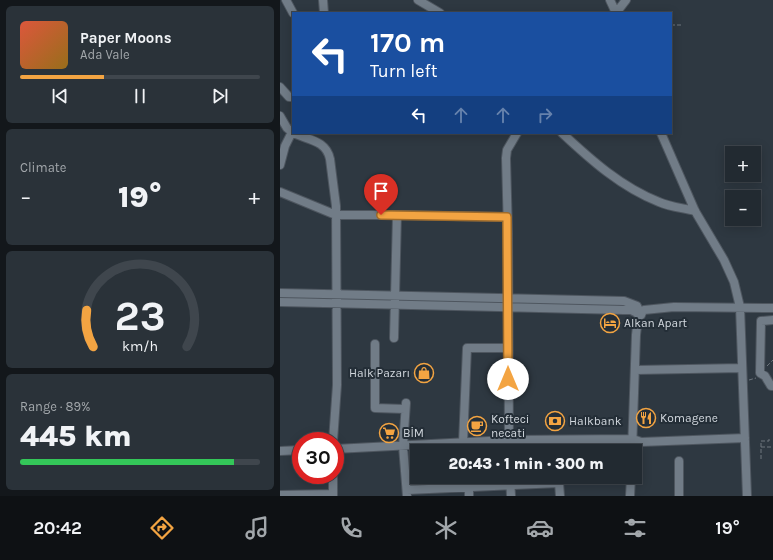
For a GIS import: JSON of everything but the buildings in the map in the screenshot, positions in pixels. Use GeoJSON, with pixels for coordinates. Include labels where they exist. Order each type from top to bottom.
{"type":"FeatureCollection","features":[{"type":"Feature","properties":{"kind":"street"},"geometry":{"type":"LineString","coordinates":[[280,2],[285,0],[292,12]]}},
{"type":"Feature","properties":{"kind":"street"},"geometry":{"type":"LineString","coordinates":[[323,0],[324,12]]}},
{"type":"Feature","properties":{"kind":"street"},"geometry":{"type":"LineString","coordinates":[[418,0],[438,12]]}},
{"type":"Feature","properties":{"kind":"street"},"geometry":{"type":"LineString","coordinates":[[610,0],[616,12]]}},
{"type":"Feature","properties":{"kind":"street"},"geometry":{"type":"LineString","coordinates":[[617,12],[626,0]]}},
{"type":"Feature","properties":{"kind":"street"},"geometry":{"type":"LineString","coordinates":[[280,87],[289,97],[292,97]]}},
{"type":"Feature","properties":{"kind":"street"},"geometry":{"type":"LineString","coordinates":[[280,116],[287,128],[292,132]]}},
{"type":"Feature","properties":{"kind":"street"},"geometry":{"type":"LineString","coordinates":[[280,165],[285,146],[292,134]]}},
{"type":"Feature","properties":{"kind":"street"},"geometry":{"type":"LineString","coordinates":[[296,134],[320,143],[329,152],[336,215],[335,295],[337,384],[334,432]]}},
{"type":"Feature","properties":{"kind":"street"},"geometry":{"type":"LineString","coordinates":[[508,444],[506,158],[507,150],[516,134]]}},
{"type":"Feature","properties":{"kind":"street"},"geometry":{"type":"LineString","coordinates":[[563,134],[598,166],[641,194],[661,203],[695,211]]}},
{"type":"Feature","properties":{"kind":"street"},"geometry":{"type":"LineString","coordinates":[[661,134],[695,211],[724,260],[734,282],[740,307],[747,496]]}},
{"type":"Feature","properties":{"kind":"street"},"geometry":{"type":"LineString","coordinates":[[280,192],[336,215],[507,217]]}},
{"type":"Feature","properties":{"kind":"street"},"geometry":{"type":"LineString","coordinates":[[394,338],[397,215]]}},
{"type":"Feature","properties":{"kind":"street"},"geometry":{"type":"LineString","coordinates":[[280,293],[624,301],[637,306],[641,315]]}},
{"type":"Feature","properties":{"kind":"street"},"geometry":{"type":"LineString","coordinates":[[280,302],[632,310],[641,315]]}},
{"type":"Feature","properties":{"kind":"street"},"geometry":{"type":"LineString","coordinates":[[633,444],[636,335],[638,318],[644,310],[652,308],[773,308]]}},
{"type":"Feature","properties":{"kind":"street"},"geometry":{"type":"LineString","coordinates":[[773,320],[761,321],[760,373],[765,376],[771,386],[773,386]]}},
{"type":"Feature","properties":{"kind":"street"},"geometry":{"type":"LineString","coordinates":[[374,344],[375,408],[405,406],[403,446],[407,493],[444,492],[487,484]]}},
{"type":"Feature","properties":{"kind":"street"},"geometry":{"type":"LineString","coordinates":[[463,443],[466,348],[508,348]]}},
{"type":"Feature","properties":{"kind":"street"},"geometry":{"type":"LineString","coordinates":[[635,370],[742,368]]}},
{"type":"Feature","properties":{"kind":"street"},"geometry":{"type":"LineString","coordinates":[[344,449],[508,440],[633,439],[641,442],[745,438]]}},
{"type":"Feature","properties":{"kind":"street"},"geometry":{"type":"LineString","coordinates":[[280,451],[292,450]]}},
{"type":"Feature","properties":{"kind":"street"},"geometry":{"type":"LineString","coordinates":[[679,461],[679,496]]}},
{"type":"Feature","properties":{"kind":"street"},"geometry":{"type":"LineString","coordinates":[[280,495],[333,495],[333,484]]}},
{"type":"Feature","properties":{"kind":"street"},"geometry":{"type":"LineString","coordinates":[[511,484],[511,496]]}},
{"type":"Feature","properties":{"kind":"street"},"geometry":{"type":"LineString","coordinates":[[559,484],[560,496]]}},
{"type":"Feature","properties":{"kind":"street"},"geometry":{"type":"LineString","coordinates":[[630,496],[631,484]]}},
{"type":"Feature","properties":{"kind":"street"},"geometry":{"type":"LineString","coordinates":[[469,487],[470,496]]}},
{"type":"Feature","properties":{"kind":"path"},"geometry":{"type":"LineString","coordinates":[[672,25],[682,25]]}},
{"type":"Feature","properties":{"kind":"path"},"geometry":{"type":"LineString","coordinates":[[769,437],[769,446]]}},
{"type":"Feature","properties":{"kind":"path"},"geometry":{"type":"LineString","coordinates":[[761,459],[761,441],[769,441]]}},
{"type":"Feature","properties":{"kind":"path"},"geometry":{"type":"LineString","coordinates":[[761,447],[773,447]]}},
{"type":"Feature","properties":{"kind":"place","name":"Alkan Apart"},"geometry":{"type":"Point","coordinates":[610,323]}},
{"type":"Feature","properties":{"kind":"place","name":"Halk Pazarı"},"geometry":{"type":"Point","coordinates":[424,373]}},
{"type":"Feature","properties":{"kind":"place","name":"Komagene"},"geometry":{"type":"Point","coordinates":[646,418]}},
{"type":"Feature","properties":{"kind":"place","name":"Halkbank"},"geometry":{"type":"Point","coordinates":[555,421]}},
{"type":"Feature","properties":{"kind":"place","name":"Kofteci necati"},"geometry":{"type":"Point","coordinates":[477,426]}},
{"type":"Feature","properties":{"kind":"place","name":"BİM"},"geometry":{"type":"Point","coordinates":[389,433]}},
{"type":"Feature","properties":{"kind":"route"},"geometry":{"type":"LineString","coordinates":[[381,215],[507,217],[508,379]]}}]}
